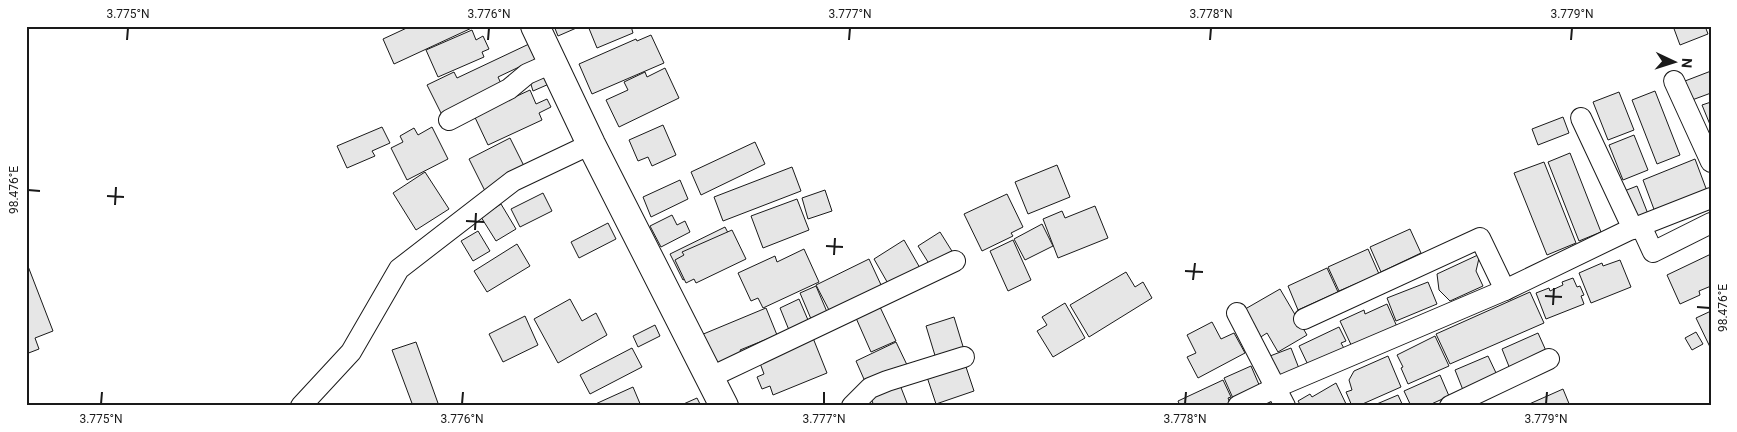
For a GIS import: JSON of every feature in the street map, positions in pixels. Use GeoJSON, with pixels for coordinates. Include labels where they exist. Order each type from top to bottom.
{"type":"FeatureCollection","features":[{"type":"Feature","properties":{"kind":"street"},"geometry":{"type":"LineString","coordinates":[[535,26],[592,144],[724,406]]}},
{"type":"Feature","properties":{"kind":"street"},"geometry":{"type":"LineString","coordinates":[[449,120],[509,89],[527,74],[552,63]]}},
{"type":"Feature","properties":{"kind":"street"},"geometry":{"type":"LineString","coordinates":[[1674,80],[1711,162]]}},
{"type":"Feature","properties":{"kind":"street"},"geometry":{"type":"LineString","coordinates":[[1581,118],[1637,228],[1653,252],[1711,223]]}},
{"type":"Feature","properties":{"kind":"street"},"geometry":{"type":"LineString","coordinates":[[301,406],[351,352],[399,268],[513,181],[592,144]]}},
{"type":"Feature","properties":{"kind":"street"},"geometry":{"type":"LineString","coordinates":[[1238,406],[1277,387],[1505,290],[1637,228],[1711,198]]}},
{"type":"Feature","properties":{"kind":"street"},"geometry":{"type":"LineString","coordinates":[[1304,319],[1480,238],[1505,290]]}},
{"type":"Feature","properties":{"kind":"street"},"geometry":{"type":"LineString","coordinates":[[711,377],[955,261]]}},
{"type":"Feature","properties":{"kind":"street"},"geometry":{"type":"LineString","coordinates":[[1237,313],[1286,406]]}},
{"type":"Feature","properties":{"kind":"street"},"geometry":{"type":"LineString","coordinates":[[852,406],[870,388],[964,357]]}},
{"type":"Feature","properties":{"kind":"street"},"geometry":{"type":"LineString","coordinates":[[1450,406],[1549,359]]}},
{"type":"Feature","properties":{"kind":"building"},"geometry":{"type":"Polygon","coordinates":[[[411,26],[476,26],[394,64],[383,39],[411,26]]]}},
{"type":"Feature","properties":{"kind":"building"},"geometry":{"type":"Polygon","coordinates":[[[554,26],[581,26],[558,36],[554,26]]]}},
{"type":"Feature","properties":{"kind":"building"},"geometry":{"type":"Polygon","coordinates":[[[588,26],[631,26],[633,33],[597,48],[588,26]]]}},
{"type":"Feature","properties":{"kind":"building"},"geometry":{"type":"Polygon","coordinates":[[[1673,26],[1705,26],[1708,34],[1680,45],[1673,26]]]}},
{"type":"Feature","properties":{"kind":"building"},"geometry":{"type":"Polygon","coordinates":[[[472,30],[476,40],[483,36],[489,49],[482,52],[484,57],[438,77],[426,50],[472,30]]]}},
{"type":"Feature","properties":{"kind":"building"},"geometry":{"type":"Polygon","coordinates":[[[651,35],[664,63],[592,94],[579,64],[636,39],[637,41],[651,35]]]}},
{"type":"Feature","properties":{"kind":"building"},"geometry":{"type":"Polygon","coordinates":[[[529,44],[536,59],[498,77],[504,90],[444,119],[427,85],[454,72],[457,78],[529,44]]]}},
{"type":"Feature","properties":{"kind":"building"},"geometry":{"type":"Polygon","coordinates":[[[665,68],[679,98],[619,127],[606,100],[628,90],[624,82],[645,72],[647,77],[665,68]]]}},
{"type":"Feature","properties":{"kind":"building"},"geometry":{"type":"Polygon","coordinates":[[[1711,71],[1711,93],[1692,100],[1685,81],[1711,71]]]}},
{"type":"Feature","properties":{"kind":"building"},"geometry":{"type":"Polygon","coordinates":[[[544,72],[549,84],[533,91],[529,78],[544,72]]]}},
{"type":"Feature","properties":{"kind":"building"},"geometry":{"type":"Polygon","coordinates":[[[530,90],[536,104],[547,99],[551,107],[539,113],[542,120],[488,145],[471,109],[504,102],[530,90]]]}},
{"type":"Feature","properties":{"kind":"building"},"geometry":{"type":"Polygon","coordinates":[[[1655,91],[1680,155],[1657,164],[1632,100],[1655,91]]]}},
{"type":"Feature","properties":{"kind":"building"},"geometry":{"type":"Polygon","coordinates":[[[1619,92],[1634,130],[1608,140],[1593,102],[1619,92]]]}},
{"type":"Feature","properties":{"kind":"building"},"geometry":{"type":"Polygon","coordinates":[[[1711,102],[1711,127],[1702,105],[1711,102]]]}},
{"type":"Feature","properties":{"kind":"building"},"geometry":{"type":"Polygon","coordinates":[[[1563,117],[1569,133],[1538,145],[1532,129],[1563,117]]]}},
{"type":"Feature","properties":{"kind":"building"},"geometry":{"type":"Polygon","coordinates":[[[663,125],[676,155],[652,166],[648,157],[638,161],[629,140],[663,125]]]}},
{"type":"Feature","properties":{"kind":"building"},"geometry":{"type":"Polygon","coordinates":[[[382,127],[390,143],[372,151],[375,156],[347,168],[337,146],[382,127]]]}},
{"type":"Feature","properties":{"kind":"building"},"geometry":{"type":"Polygon","coordinates":[[[432,127],[448,159],[407,180],[391,148],[403,142],[400,136],[414,128],[418,135],[432,127]]]}},
{"type":"Feature","properties":{"kind":"building"},"geometry":{"type":"Polygon","coordinates":[[[1634,135],[1648,170],[1623,180],[1609,145],[1634,135]]]}},
{"type":"Feature","properties":{"kind":"building"},"geometry":{"type":"Polygon","coordinates":[[[510,138],[526,170],[485,191],[469,159],[510,138]]]}},
{"type":"Feature","properties":{"kind":"building"},"geometry":{"type":"Polygon","coordinates":[[[755,142],[765,164],[701,195],[691,172],[755,142]]]}},
{"type":"Feature","properties":{"kind":"building"},"geometry":{"type":"Polygon","coordinates":[[[1570,153],[1601,232],[1579,241],[1548,162],[1570,153]]]}},
{"type":"Feature","properties":{"kind":"building"},"geometry":{"type":"Polygon","coordinates":[[[1695,159],[1707,191],[1655,212],[1643,180],[1695,159]]]}},
{"type":"Feature","properties":{"kind":"building"},"geometry":{"type":"Polygon","coordinates":[[[1544,162],[1576,243],[1547,255],[1514,173],[1544,162]]]}},
{"type":"Feature","properties":{"kind":"building"},"geometry":{"type":"Polygon","coordinates":[[[1057,165],[1070,197],[1028,214],[1015,182],[1057,165]]]}},
{"type":"Feature","properties":{"kind":"building"},"geometry":{"type":"Polygon","coordinates":[[[792,167],[801,191],[723,221],[714,197],[792,167]]]}},
{"type":"Feature","properties":{"kind":"building"},"geometry":{"type":"Polygon","coordinates":[[[425,172],[449,209],[416,230],[393,193],[425,172]]]}},
{"type":"Feature","properties":{"kind":"building"},"geometry":{"type":"Polygon","coordinates":[[[680,180],[688,199],[651,217],[643,197],[680,180]]]}},
{"type":"Feature","properties":{"kind":"building"},"geometry":{"type":"Polygon","coordinates":[[[1637,186],[1650,219],[1627,228],[1614,195],[1637,186]]]}},
{"type":"Feature","properties":{"kind":"building"},"geometry":{"type":"Polygon","coordinates":[[[825,190],[832,211],[808,219],[802,198],[825,190]]]}},
{"type":"Feature","properties":{"kind":"building"},"geometry":{"type":"Polygon","coordinates":[[[543,193],[552,211],[520,227],[511,209],[543,193]]]}},
{"type":"Feature","properties":{"kind":"building"},"geometry":{"type":"Polygon","coordinates":[[[1007,194],[1023,227],[1011,233],[1013,236],[982,251],[964,214],[1007,194]]]}},
{"type":"Feature","properties":{"kind":"building"},"geometry":{"type":"Polygon","coordinates":[[[797,199],[809,230],[763,248],[751,216],[797,199]]]}},
{"type":"Feature","properties":{"kind":"building"},"geometry":{"type":"Polygon","coordinates":[[[501,204],[516,229],[496,241],[481,217],[501,204]]]}},
{"type":"Feature","properties":{"kind":"building"},"geometry":{"type":"Polygon","coordinates":[[[1095,206],[1108,238],[1058,258],[1043,219],[1062,211],[1065,218],[1095,206]]]}},
{"type":"Feature","properties":{"kind":"building"},"geometry":{"type":"Polygon","coordinates":[[[672,215],[677,225],[685,221],[690,232],[661,247],[650,226],[672,215]]]}},
{"type":"Feature","properties":{"kind":"building"},"geometry":{"type":"Polygon","coordinates":[[[608,223],[616,239],[579,258],[571,242],[608,223]]]}},
{"type":"Feature","properties":{"kind":"building"},"geometry":{"type":"Polygon","coordinates":[[[1042,224],[1053,246],[1025,260],[1014,239],[1042,224]]]}},
{"type":"Feature","properties":{"kind":"building"},"geometry":{"type":"Polygon","coordinates":[[[725,227],[738,252],[683,280],[670,254],[725,227]]]}},
{"type":"Feature","properties":{"kind":"building"},"geometry":{"type":"Polygon","coordinates":[[[1410,229],[1421,253],[1381,272],[1370,247],[1410,229]]]}},
{"type":"Feature","properties":{"kind":"building"},"geometry":{"type":"Polygon","coordinates":[[[732,230],[746,259],[696,283],[694,279],[686,283],[675,260],[684,255],[682,252],[732,230]]]}},
{"type":"Feature","properties":{"kind":"building"},"geometry":{"type":"Polygon","coordinates":[[[478,231],[490,251],[473,261],[461,241],[478,231]]]}},
{"type":"Feature","properties":{"kind":"building"},"geometry":{"type":"Polygon","coordinates":[[[940,232],[955,256],[933,270],[918,246],[940,232]]]}},
{"type":"Feature","properties":{"kind":"building"},"geometry":{"type":"Polygon","coordinates":[[[904,240],[920,268],[890,287],[874,259],[904,240]]]}},
{"type":"Feature","properties":{"kind":"building"},"geometry":{"type":"Polygon","coordinates":[[[1013,240],[1031,280],[1008,291],[990,251],[1013,240]]]}},
{"type":"Feature","properties":{"kind":"building"},"geometry":{"type":"Polygon","coordinates":[[[517,244],[530,266],[487,292],[474,271],[517,244]]]}},
{"type":"Feature","properties":{"kind":"building"},"geometry":{"type":"Polygon","coordinates":[[[804,249],[819,282],[763,308],[758,298],[751,301],[738,273],[775,256],[777,262],[804,249]]]}},
{"type":"Feature","properties":{"kind":"building"},"geometry":{"type":"Polygon","coordinates":[[[1368,249],[1379,274],[1339,291],[1328,267],[1368,249]]]}},
{"type":"Feature","properties":{"kind":"building"},"geometry":{"type":"Polygon","coordinates":[[[1480,254],[1476,271],[1483,286],[1450,301],[1439,290],[1437,274],[1480,254]]]}},
{"type":"Feature","properties":{"kind":"building"},"geometry":{"type":"Polygon","coordinates":[[[1711,254],[1711,286],[1699,291],[1700,295],[1680,304],[1667,275],[1711,254]]]}},
{"type":"Feature","properties":{"kind":"building"},"geometry":{"type":"Polygon","coordinates":[[[869,259],[882,287],[830,312],[816,285],[869,259]]]}},
{"type":"Feature","properties":{"kind":"building"},"geometry":{"type":"Polygon","coordinates":[[[1620,260],[1631,287],[1591,303],[1579,273],[1602,263],[1603,266],[1620,260]]]}},
{"type":"Feature","properties":{"kind":"building"},"geometry":{"type":"Polygon","coordinates":[[[26,261],[53,331],[35,338],[39,349],[26,354],[26,261]]]}},
{"type":"Feature","properties":{"kind":"building"},"geometry":{"type":"Polygon","coordinates":[[[1327,268],[1338,292],[1298,310],[1288,286],[1327,268]]]}},
{"type":"Feature","properties":{"kind":"building"},"geometry":{"type":"Polygon","coordinates":[[[1126,272],[1135,287],[1143,282],[1152,298],[1089,337],[1070,305],[1126,272]]]}},
{"type":"Feature","properties":{"kind":"building"},"geometry":{"type":"Polygon","coordinates":[[[1573,278],[1577,287],[1580,286],[1584,295],[1581,296],[1584,304],[1546,319],[1536,293],[1549,288],[1550,291],[1563,285],[1562,282],[1573,278]]]}},
{"type":"Feature","properties":{"kind":"building"},"geometry":{"type":"Polygon","coordinates":[[[1428,282],[1437,304],[1396,321],[1387,298],[1428,282]]]}},
{"type":"Feature","properties":{"kind":"building"},"geometry":{"type":"Polygon","coordinates":[[[816,286],[830,319],[814,326],[800,293],[816,286]]]}},
{"type":"Feature","properties":{"kind":"building"},"geometry":{"type":"Polygon","coordinates":[[[1280,289],[1307,335],[1278,352],[1267,333],[1256,340],[1240,312],[1280,289]]]}},
{"type":"Feature","properties":{"kind":"building"},"geometry":{"type":"Polygon","coordinates":[[[1530,292],[1544,323],[1450,364],[1436,334],[1530,292]]]}},
{"type":"Feature","properties":{"kind":"building"},"geometry":{"type":"Polygon","coordinates":[[[570,299],[582,321],[596,313],[607,335],[558,363],[534,319],[570,299]]]}},
{"type":"Feature","properties":{"kind":"building"},"geometry":{"type":"Polygon","coordinates":[[[799,299],[811,327],[791,335],[780,308],[799,299]]]}},
{"type":"Feature","properties":{"kind":"building"},"geometry":{"type":"Polygon","coordinates":[[[1065,303],[1085,338],[1053,357],[1037,331],[1047,325],[1042,317],[1065,303]]]}},
{"type":"Feature","properties":{"kind":"building"},"geometry":{"type":"Polygon","coordinates":[[[1387,304],[1398,329],[1353,349],[1340,321],[1364,310],[1365,314],[1387,304]]]}},
{"type":"Feature","properties":{"kind":"building"},"geometry":{"type":"Polygon","coordinates":[[[880,307],[896,341],[871,352],[856,318],[880,307]]]}},
{"type":"Feature","properties":{"kind":"building"},"geometry":{"type":"Polygon","coordinates":[[[766,308],[777,335],[740,350],[743,358],[715,370],[701,335],[766,308]]]}},
{"type":"Feature","properties":{"kind":"building"},"geometry":{"type":"Polygon","coordinates":[[[1711,311],[1711,347],[1710,347],[1696,318],[1711,311]]]}},
{"type":"Feature","properties":{"kind":"building"},"geometry":{"type":"Polygon","coordinates":[[[525,316],[538,345],[503,362],[489,334],[525,316]]]}},
{"type":"Feature","properties":{"kind":"building"},"geometry":{"type":"Polygon","coordinates":[[[954,317],[965,353],[937,362],[926,326],[954,317]]]}},
{"type":"Feature","properties":{"kind":"building"},"geometry":{"type":"Polygon","coordinates":[[[1212,322],[1221,339],[1234,333],[1245,353],[1198,378],[1187,357],[1196,353],[1187,335],[1212,322]]]}},
{"type":"Feature","properties":{"kind":"building"},"geometry":{"type":"Polygon","coordinates":[[[655,325],[660,336],[638,347],[633,336],[655,325]]]}},
{"type":"Feature","properties":{"kind":"building"},"geometry":{"type":"Polygon","coordinates":[[[1339,327],[1346,341],[1341,343],[1345,350],[1309,367],[1299,346],[1339,327]]]}},
{"type":"Feature","properties":{"kind":"building"},"geometry":{"type":"Polygon","coordinates":[[[1696,332],[1703,344],[1692,350],[1685,338],[1696,332]]]}},
{"type":"Feature","properties":{"kind":"building"},"geometry":{"type":"Polygon","coordinates":[[[811,333],[827,373],[773,395],[770,386],[762,389],[757,377],[764,374],[757,355],[811,333]]]}},
{"type":"Feature","properties":{"kind":"building"},"geometry":{"type":"Polygon","coordinates":[[[1538,333],[1547,353],[1510,369],[1502,349],[1538,333]]]}},
{"type":"Feature","properties":{"kind":"building"},"geometry":{"type":"Polygon","coordinates":[[[1435,336],[1449,366],[1408,384],[1397,355],[1435,336]]]}},
{"type":"Feature","properties":{"kind":"building"},"geometry":{"type":"Polygon","coordinates":[[[416,342],[439,406],[413,406],[392,350],[416,342]]]}},
{"type":"Feature","properties":{"kind":"building"},"geometry":{"type":"Polygon","coordinates":[[[896,342],[908,367],[867,386],[856,361],[896,342]]]}},
{"type":"Feature","properties":{"kind":"building"},"geometry":{"type":"Polygon","coordinates":[[[632,348],[642,367],[590,394],[580,375],[632,348]]]}},
{"type":"Feature","properties":{"kind":"building"},"geometry":{"type":"Polygon","coordinates":[[[1291,348],[1300,371],[1280,380],[1270,356],[1291,348]]]}},
{"type":"Feature","properties":{"kind":"building"},"geometry":{"type":"Polygon","coordinates":[[[1388,356],[1401,387],[1358,406],[1352,406],[1346,392],[1352,390],[1349,380],[1354,371],[1388,356]]]}},
{"type":"Feature","properties":{"kind":"building"},"geometry":{"type":"Polygon","coordinates":[[[1488,356],[1497,375],[1463,390],[1455,370],[1488,356]]]}},
{"type":"Feature","properties":{"kind":"building"},"geometry":{"type":"Polygon","coordinates":[[[965,364],[974,391],[936,404],[927,377],[965,364]]]}},
{"type":"Feature","properties":{"kind":"building"},"geometry":{"type":"Polygon","coordinates":[[[1251,366],[1263,394],[1236,405],[1224,378],[1251,366]]]}},
{"type":"Feature","properties":{"kind":"building"},"geometry":{"type":"Polygon","coordinates":[[[1440,375],[1449,396],[1427,406],[1411,406],[1404,391],[1440,375]]]}},
{"type":"Feature","properties":{"kind":"building"},"geometry":{"type":"Polygon","coordinates":[[[1223,380],[1231,397],[1228,398],[1231,405],[1180,406],[1178,401],[1223,380]]]}},
{"type":"Feature","properties":{"kind":"building"},"geometry":{"type":"Polygon","coordinates":[[[1336,383],[1347,406],[1301,406],[1298,401],[1310,394],[1312,397],[1336,383]]]}},
{"type":"Feature","properties":{"kind":"building"},"geometry":{"type":"Polygon","coordinates":[[[900,385],[907,403],[898,406],[874,406],[869,393],[900,385]]]}},
{"type":"Feature","properties":{"kind":"building"},"geometry":{"type":"Polygon","coordinates":[[[633,387],[641,406],[591,406],[633,387]]]}},
{"type":"Feature","properties":{"kind":"building"},"geometry":{"type":"Polygon","coordinates":[[[1563,389],[1570,406],[1527,406],[1527,405],[1563,389]]]}},
{"type":"Feature","properties":{"kind":"building"},"geometry":{"type":"Polygon","coordinates":[[[1398,395],[1403,406],[1372,406],[1398,395]]]}},
{"type":"Feature","properties":{"kind":"building"},"geometry":{"type":"Polygon","coordinates":[[[697,398],[701,406],[679,406],[697,398]]]}}]}
